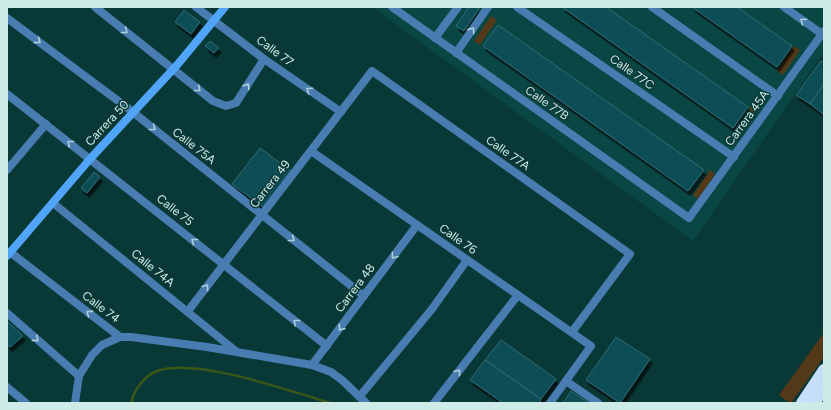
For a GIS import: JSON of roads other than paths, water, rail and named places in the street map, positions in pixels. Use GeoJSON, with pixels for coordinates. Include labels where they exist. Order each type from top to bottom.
{"type":"FeatureCollection","features":[{"type":"Feature","properties":{"kind":"highway"},"geometry":{"type":"LineString","coordinates":[[802,403],[824,370]]}},
{"type":"Feature","properties":{"kind":"highway"},"geometry":{"type":"LineString","coordinates":[[814,403],[824,388]]}},
{"type":"Feature","properties":{"kind":"street"},"geometry":{"type":"LineString","coordinates":[[95,7],[213,101],[226,106],[236,103],[264,59]]}},
{"type":"Feature","properties":{"kind":"street","name":"Calle 77"},"geometry":{"type":"LineString","coordinates":[[196,7],[264,59],[341,112]]}},
{"type":"Feature","properties":{"kind":"street","name":"Carrera 50"},"geometry":{"type":"LineString","coordinates":[[9,254],[90,159],[173,68],[225,7]]}},
{"type":"Feature","properties":{"kind":"street","name":"Calle 77B"},"geometry":{"type":"LineString","coordinates":[[392,7],[689,218]]}},
{"type":"Feature","properties":{"kind":"street"},"geometry":{"type":"LineString","coordinates":[[435,38],[458,7]]}},
{"type":"Feature","properties":{"kind":"street"},"geometry":{"type":"LineString","coordinates":[[456,53],[488,7]]}},
{"type":"Feature","properties":{"kind":"street","name":"Calle 77C"},"geometry":{"type":"LineString","coordinates":[[517,7],[734,157]]}},
{"type":"Feature","properties":{"kind":"street"},"geometry":{"type":"LineString","coordinates":[[652,7],[778,96]]}},
{"type":"Feature","properties":{"kind":"street"},"geometry":{"type":"LineString","coordinates":[[784,7],[823,33]]}},
{"type":"Feature","properties":{"kind":"street","name":"Calle 75A"},"geometry":{"type":"LineString","coordinates":[[7,18],[133,113],[364,296]]}},
{"type":"Feature","properties":{"kind":"street","name":"Carrera 45A"},"geometry":{"type":"LineString","coordinates":[[689,218],[823,33]]}},
{"type":"Feature","properties":{"kind":"street","name":"Carrera 49"},"geometry":{"type":"LineString","coordinates":[[188,311],[372,71]]}},
{"type":"Feature","properties":{"kind":"street","name":"Calle 77A"},"geometry":{"type":"LineString","coordinates":[[372,71],[630,254],[572,332]]}},
{"type":"Feature","properties":{"kind":"street","name":"Calle 75"},"geometry":{"type":"LineString","coordinates":[[7,94],[326,346]]}},
{"type":"Feature","properties":{"kind":"street"},"geometry":{"type":"LineString","coordinates":[[7,170],[46,124]]}},
{"type":"Feature","properties":{"kind":"street","name":"Calle 76"},"geometry":{"type":"LineString","coordinates":[[311,151],[591,346],[566,381]]}},
{"type":"Feature","properties":{"kind":"street","name":"Calle 74A"},"geometry":{"type":"LineString","coordinates":[[53,203],[238,353]]}},
{"type":"Feature","properties":{"kind":"street","name":"Carrera 48"},"geometry":{"type":"LineString","coordinates":[[312,365],[417,225]]}},
{"type":"Feature","properties":{"kind":"street","name":"Calle 74"},"geometry":{"type":"LineString","coordinates":[[9,254],[120,336],[207,346],[238,353]]}},
{"type":"Feature","properties":{"kind":"street"},"geometry":{"type":"LineString","coordinates":[[238,353],[312,365],[332,372],[363,400],[467,260]]}},
{"type":"Feature","properties":{"kind":"street"},"geometry":{"type":"LineString","coordinates":[[434,403],[518,295]]}},
{"type":"Feature","properties":{"kind":"street"},"geometry":{"type":"LineString","coordinates":[[7,313],[79,376]]}},
{"type":"Feature","properties":{"kind":"street"},"geometry":{"type":"LineString","coordinates":[[207,346],[211,338],[209,330]]}},
{"type":"Feature","properties":{"kind":"street"},"geometry":{"type":"LineString","coordinates":[[75,403],[79,376],[92,355],[102,345],[120,336]]}},
{"type":"Feature","properties":{"kind":"street"},"geometry":{"type":"LineString","coordinates":[[550,403],[566,381],[598,403]]}},
{"type":"Feature","properties":{"kind":"street"},"geometry":{"type":"LineString","coordinates":[[7,387],[26,403]]}},
{"type":"Feature","properties":{"kind":"waterway"},"geometry":{"type":"LineString","coordinates":[[131,403],[137,388],[148,376],[157,371],[174,368],[194,368],[243,377],[330,403]]}}]}
